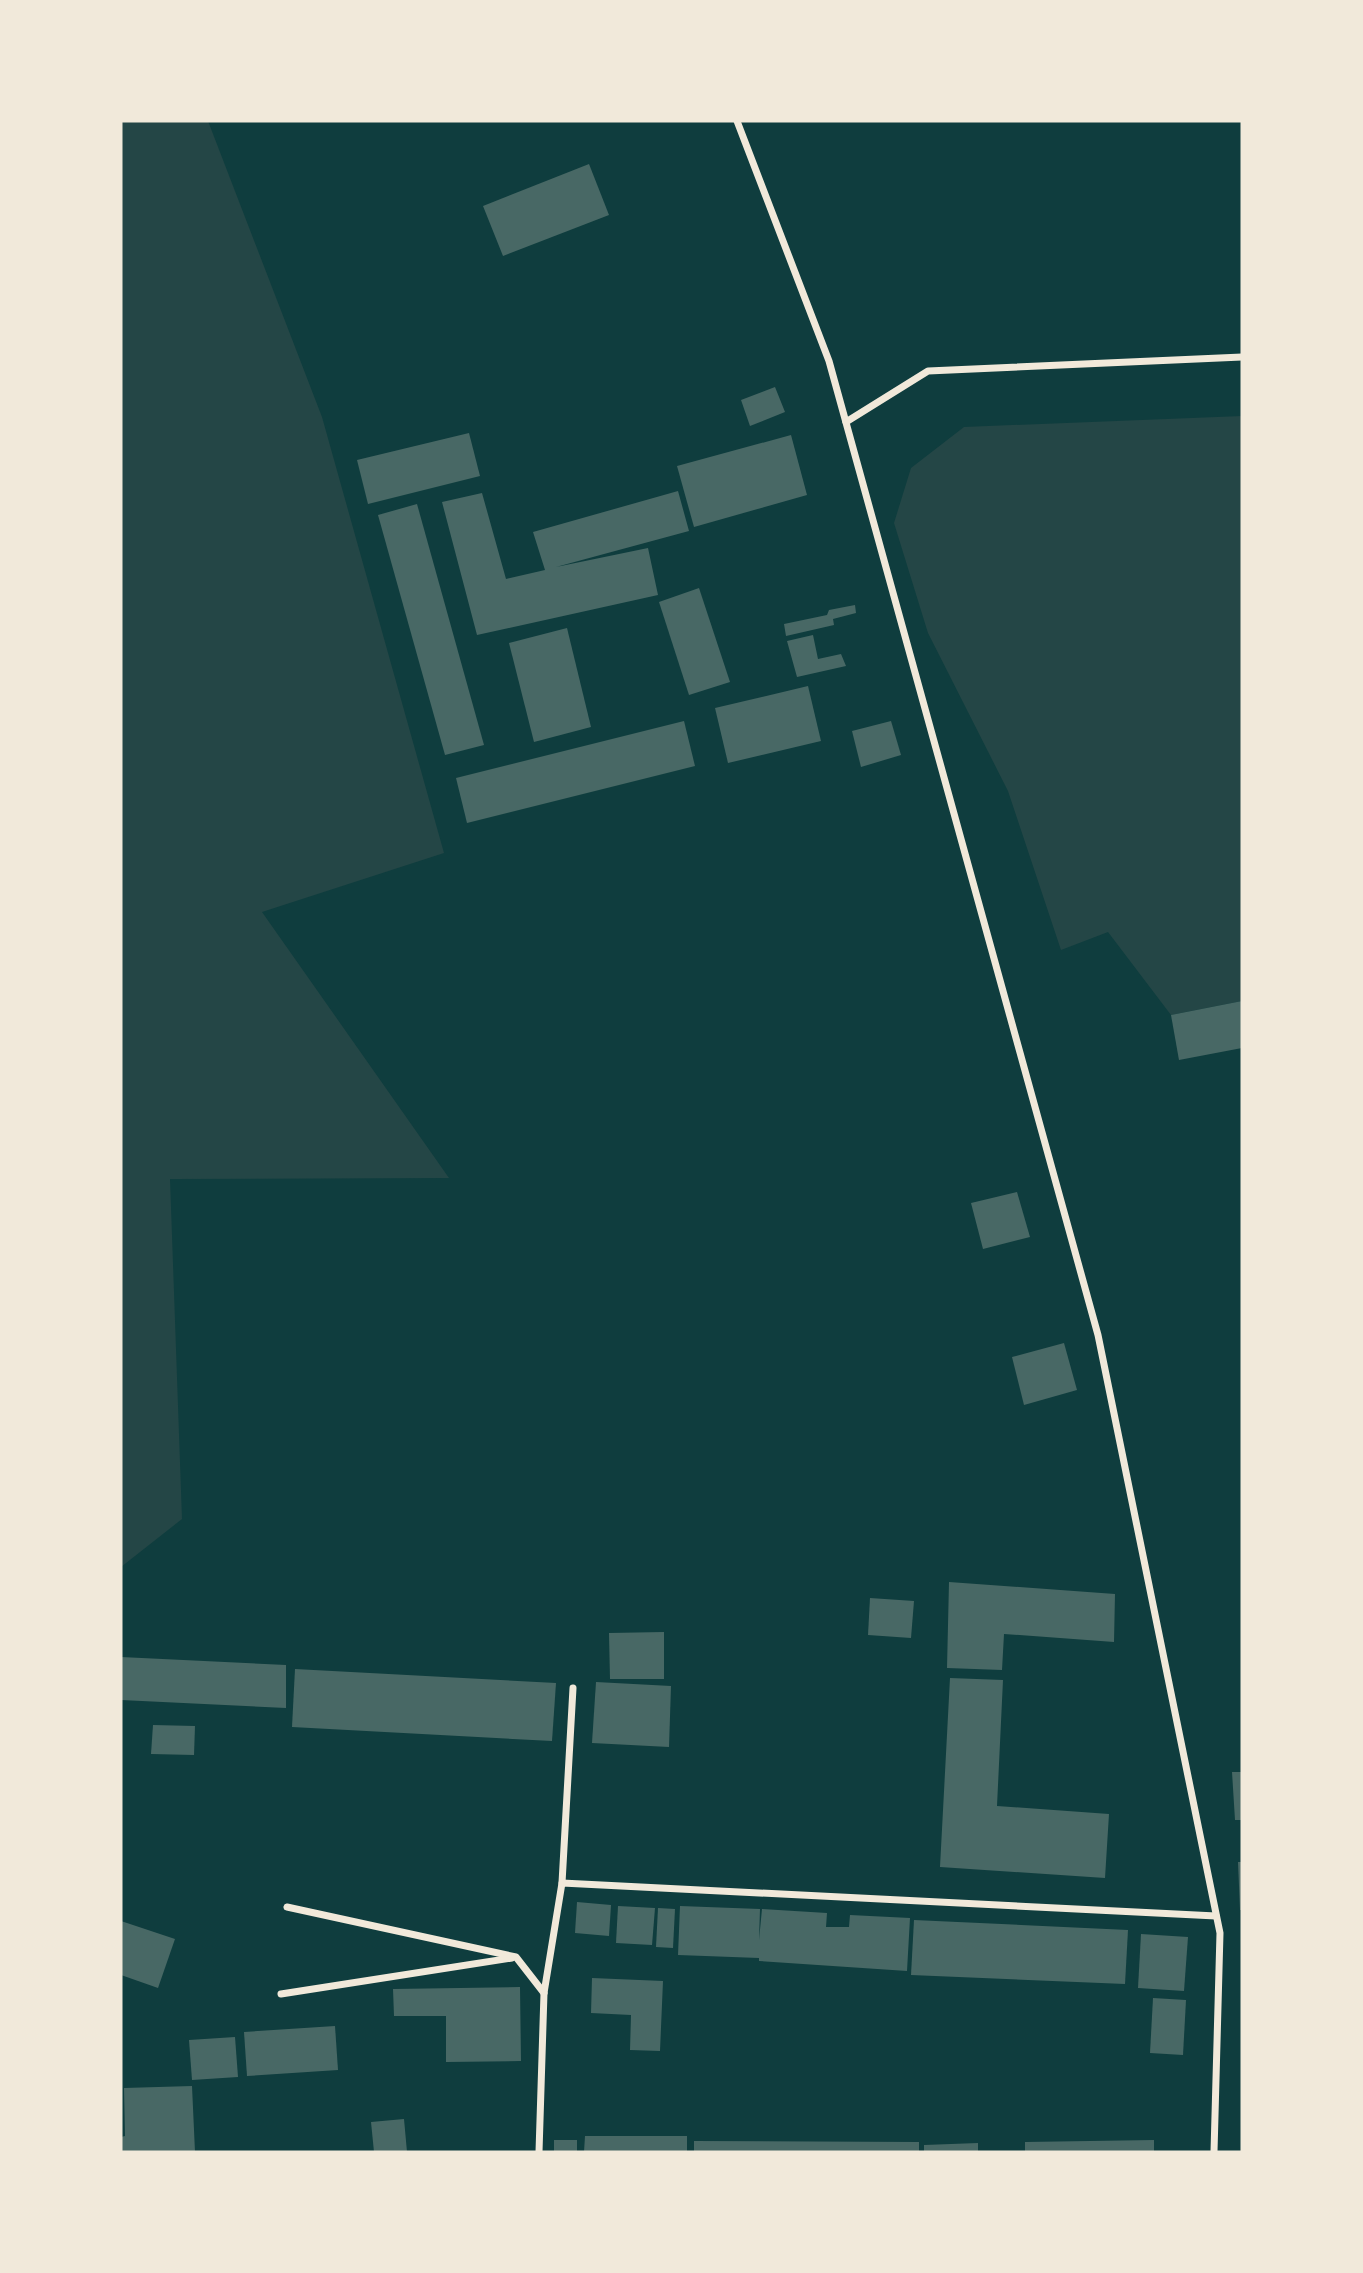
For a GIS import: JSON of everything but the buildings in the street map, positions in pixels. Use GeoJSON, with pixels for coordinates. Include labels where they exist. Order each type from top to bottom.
{"type":"FeatureCollection","features":[{"type":"Feature","properties":{"kind":"street"},"geometry":{"type":"LineString","coordinates":[[737,121],[829,361],[1098,1335],[1220,1933],[1214,2152]]}},
{"type":"Feature","properties":{"kind":"street"},"geometry":{"type":"LineString","coordinates":[[845,422],[928,371],[1242,357]]}},
{"type":"Feature","properties":{"kind":"street"},"geometry":{"type":"LineString","coordinates":[[539,2152],[544,1993],[562,1883],[573,1688]]}},
{"type":"Feature","properties":{"kind":"street"},"geometry":{"type":"LineString","coordinates":[[562,1883],[1216,1916]]}},
{"type":"Feature","properties":{"kind":"street"},"geometry":{"type":"LineString","coordinates":[[287,1907],[516,1958],[544,1993]]}},
{"type":"Feature","properties":{"kind":"street"},"geometry":{"type":"LineString","coordinates":[[281,1994],[516,1958]]}},
{"type":"Feature","properties":{"kind":"shaded area"},"geometry":{"type":"Polygon","coordinates":[[[121,121],[208,121],[322,417],[444,853],[262,912],[449,1178],[170,1179],[182,1519],[121,1567],[121,121]]]}},
{"type":"Feature","properties":{"kind":"shaded area"},"geometry":{"type":"Polygon","coordinates":[[[1242,416],[1242,1001],[1171,1015],[1108,932],[1061,950],[1008,791],[928,633],[894,523],[911,468],[964,427],[1242,416]]]}}]}
